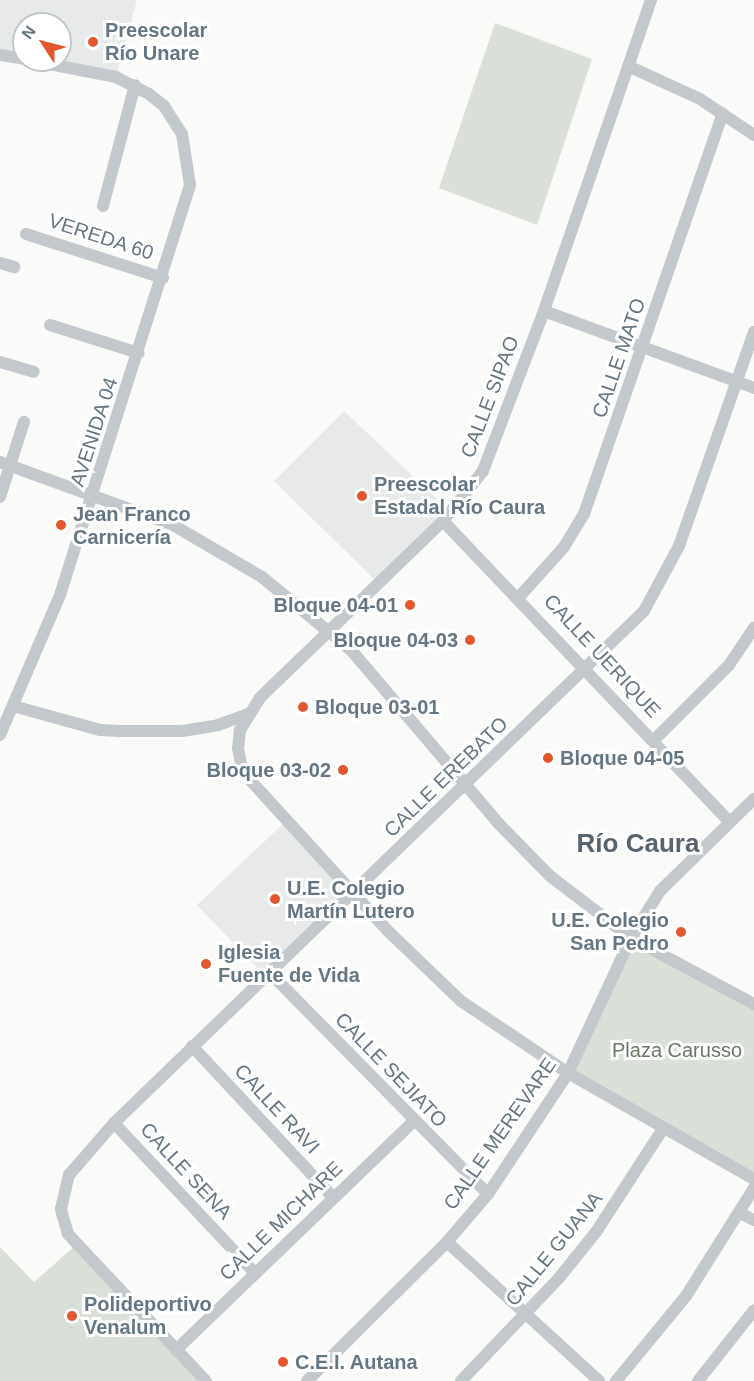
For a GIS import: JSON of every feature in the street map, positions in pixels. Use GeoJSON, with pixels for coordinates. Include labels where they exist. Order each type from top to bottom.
{"type":"FeatureCollection","features":[{"type":"Feature","properties":{"kind":"street","name":"CALLE SIPAO"},"geometry":{"type":"LineString","coordinates":[[353,892],[251,781],[241,764],[240,730],[248,714],[442,520],[483,471],[544,311],[651,0]]}},
{"type":"Feature","properties":{"kind":"street"},"geometry":{"type":"LineString","coordinates":[[628,66],[674,85],[723,113],[754,135]]}},
{"type":"Feature","properties":{"kind":"street"},"geometry":{"type":"LineString","coordinates":[[72,69],[116,77],[135,85],[103,206]]}},
{"type":"Feature","properties":{"kind":"street","name":"AVENIDA 04"},"geometry":{"type":"LineString","coordinates":[[0,735],[52,618],[95,493],[190,185],[182,134],[164,106],[135,85]]}},
{"type":"Feature","properties":{"kind":"street","name":"CALLE MATO"},"geometry":{"type":"LineString","coordinates":[[519,597],[564,547],[584,514],[723,113]]}},
{"type":"Feature","properties":{"kind":"street","name":"VEREDA 60"},"geometry":{"type":"LineString","coordinates":[[26,234],[163,278]]}},
{"type":"Feature","properties":{"kind":"street"},"geometry":{"type":"LineString","coordinates":[[0,263],[14,267]]}},
{"type":"Feature","properties":{"kind":"street"},"geometry":{"type":"LineString","coordinates":[[544,311],[754,388]]}},
{"type":"Feature","properties":{"kind":"street"},"geometry":{"type":"LineString","coordinates":[[50,325],[139,353]]}},
{"type":"Feature","properties":{"kind":"street","name":"CALLE EREBATO"},"geometry":{"type":"LineString","coordinates":[[176,1350],[68,1234],[61,1209],[64,1185],[76,1162],[192,1046],[644,611],[668,572],[754,332]]}},
{"type":"Feature","properties":{"kind":"street"},"geometry":{"type":"LineString","coordinates":[[0,362],[34,372]]}},
{"type":"Feature","properties":{"kind":"street"},"geometry":{"type":"LineString","coordinates":[[0,497],[12,466],[24,422]]}},
{"type":"Feature","properties":{"kind":"street"},"geometry":{"type":"LineString","coordinates":[[0,462],[95,493],[207,542],[262,577],[330,630],[380,681],[466,784],[550,876],[631,938],[754,1004]]}},
{"type":"Feature","properties":{"kind":"street","name":"CALLE UERIQUE"},"geometry":{"type":"LineString","coordinates":[[442,520],[519,597],[730,822]]}},
{"type":"Feature","properties":{"kind":"street"},"geometry":{"type":"LineString","coordinates":[[654,740],[722,673],[754,628]]}},
{"type":"Feature","properties":{"kind":"street"},"geometry":{"type":"LineString","coordinates":[[13,706],[100,730],[120,731],[182,731],[218,725],[248,714]]}},
{"type":"Feature","properties":{"kind":"street","name":"CALLE MEREVARE"},"geometry":{"type":"LineString","coordinates":[[306,1381],[447,1242],[488,1194],[568,1074],[631,938],[667,884],[754,799]]}},
{"type":"Feature","properties":{"kind":"street"},"geometry":{"type":"LineString","coordinates":[[353,892],[461,1001],[568,1074],[754,1179]]}},
{"type":"Feature","properties":{"kind":"street","name":"CALLE SEJIATO"},"geometry":{"type":"LineString","coordinates":[[269,972],[413,1122],[488,1194]]}},
{"type":"Feature","properties":{"kind":"street","name":"CALLE RAVI"},"geometry":{"type":"LineString","coordinates":[[192,1046],[333,1197]]}},
{"type":"Feature","properties":{"kind":"street","name":"CALLE MICHARE"},"geometry":{"type":"LineString","coordinates":[[176,1350],[413,1122]]}},
{"type":"Feature","properties":{"kind":"street","name":"CALLE SENA"},"geometry":{"type":"LineString","coordinates":[[114,1123],[255,1273]]}},
{"type":"Feature","properties":{"kind":"street","name":"CALLE GUANA"},"geometry":{"type":"LineString","coordinates":[[460,1381],[527,1315],[596,1232],[663,1129]]}},
{"type":"Feature","properties":{"kind":"street"},"geometry":{"type":"LineString","coordinates":[[616,1381],[686,1296],[754,1188]]}},
{"type":"Feature","properties":{"kind":"street"},"geometry":{"type":"LineString","coordinates":[[740,1213],[754,1220]]}},
{"type":"Feature","properties":{"kind":"street"},"geometry":{"type":"LineString","coordinates":[[447,1242],[599,1381]]}},
{"type":"Feature","properties":{"kind":"street"},"geometry":{"type":"LineString","coordinates":[[698,1381],[754,1310]]}},
{"type":"Feature","properties":{"kind":"street"},"geometry":{"type":"LineString","coordinates":[[176,1350],[206,1381]]}},
{"type":"Feature","properties":{"kind":"shaded area","name":"Preescolar Río Unare"},"geometry":{"type":"Polygon","coordinates":[[[0,0],[137,0],[116,77],[72,68],[72,12],[12,12],[12,57],[0,55],[0,0]]]}},
{"type":"Feature","properties":{"kind":"shaded area","name":"Preescolar Estadal Río Caura"},"geometry":{"type":"Polygon","coordinates":[[[344,411],[451,512],[378,583],[274,481],[344,411]]]}},
{"type":"Feature","properties":{"kind":"shaded area","name":"U.E. Colegio Martín Lutero"},"geometry":{"type":"Polygon","coordinates":[[[287,820],[353,892],[265,976],[197,905],[287,820]]]}},
{"type":"Feature","properties":{"kind":"green space"},"geometry":{"type":"Polygon","coordinates":[[[495,23],[592,59],[537,225],[439,188],[495,23]]]}},
{"type":"Feature","properties":{"kind":"green space","name":"Plaza Carusso"},"geometry":{"type":"Polygon","coordinates":[[[631,938],[754,1004],[754,1179],[568,1073],[631,938]]]}},
{"type":"Feature","properties":{"kind":"green space","name":"Polideportivo Venalum"},"geometry":{"type":"Polygon","coordinates":[[[76,1245],[206,1381],[0,1381],[0,1247],[34,1282],[76,1245]]]}},
{"type":"Feature","properties":{"kind":"place","name":"Preescolar Río Unare"},"geometry":{"type":"Point","coordinates":[93,42]}},
{"type":"Feature","properties":{"kind":"place","name":"Preescolar Estadal Río Caura"},"geometry":{"type":"Point","coordinates":[362,496]}},
{"type":"Feature","properties":{"kind":"place","name":"Jean Franco Carnicería"},"geometry":{"type":"Point","coordinates":[61,525]}},
{"type":"Feature","properties":{"kind":"place","name":"Bloque 04-01"},"geometry":{"type":"Point","coordinates":[410,605]}},
{"type":"Feature","properties":{"kind":"place","name":"Bloque 04-03"},"geometry":{"type":"Point","coordinates":[470,640]}},
{"type":"Feature","properties":{"kind":"place","name":"Bloque 03-01"},"geometry":{"type":"Point","coordinates":[303,707]}},
{"type":"Feature","properties":{"kind":"place","name":"Bloque 04-05"},"geometry":{"type":"Point","coordinates":[548,758]}},
{"type":"Feature","properties":{"kind":"place","name":"Bloque 03-02"},"geometry":{"type":"Point","coordinates":[343,770]}},
{"type":"Feature","properties":{"kind":"place","name":"U.E. Colegio Martín Lutero"},"geometry":{"type":"Point","coordinates":[275,899]}},
{"type":"Feature","properties":{"kind":"place","name":"U.E. Colegio San Pedro"},"geometry":{"type":"Point","coordinates":[681,932]}},
{"type":"Feature","properties":{"kind":"place","name":"Iglesia Fuente de Vida"},"geometry":{"type":"Point","coordinates":[206,964]}},
{"type":"Feature","properties":{"kind":"place","name":"Polideportivo Venalum"},"geometry":{"type":"Point","coordinates":[72,1316]}},
{"type":"Feature","properties":{"kind":"place","name":"C.E.I. Autana"},"geometry":{"type":"Point","coordinates":[283,1362]}},
{"type":"Feature","properties":{"kind":"district","name":"Río Caura"},"geometry":{"type":"Point","coordinates":[638,844]}}]}
